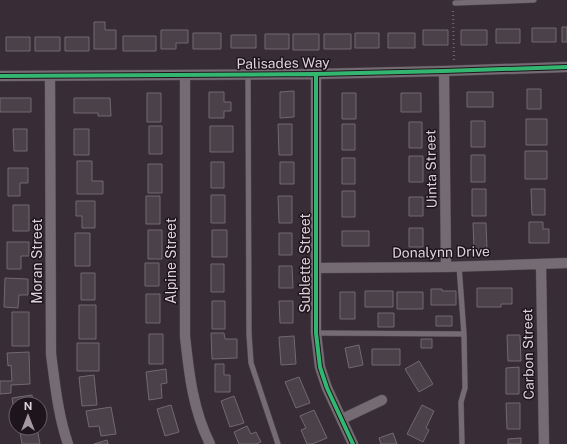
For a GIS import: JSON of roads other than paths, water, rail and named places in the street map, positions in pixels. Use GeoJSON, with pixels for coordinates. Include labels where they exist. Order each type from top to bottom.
{"type":"FeatureCollection","features":[{"type":"Feature","properties":{"kind":"street","name":"Palisades Way"},"geometry":{"type":"LineString","coordinates":[[0,76],[316,74],[567,67]]}},
{"type":"Feature","properties":{"kind":"street","name":"Uinta Street"},"geometry":{"type":"LineString","coordinates":[[444,71],[446,267]]}},
{"type":"Feature","properties":{"kind":"street","name":"Sublette Street"},"geometry":{"type":"LineString","coordinates":[[316,74],[316,332],[320,367],[327,388],[353,444]]}},
{"type":"Feature","properties":{"kind":"street","name":"Alpine Street"},"geometry":{"type":"LineString","coordinates":[[185,75],[185,336],[189,377],[197,410],[210,444]]}},
{"type":"Feature","properties":{"kind":"street","name":"Moran Street"},"geometry":{"type":"LineString","coordinates":[[50,76],[52,354],[56,397],[64,435],[68,444]]}},
{"type":"Feature","properties":{"kind":"street","name":"Donalynn Drive"},"geometry":{"type":"LineString","coordinates":[[316,268],[446,267],[567,263]]}},
{"type":"Feature","properties":{"kind":"street","name":"Carbon Street"},"geometry":{"type":"LineString","coordinates":[[541,264],[544,444]]}},
{"type":"Feature","properties":{"kind":"street"},"geometry":{"type":"LineString","coordinates":[[342,418],[382,400]]}},
{"type":"Feature","properties":{"kind":"lane"},"geometry":{"type":"LineString","coordinates":[[455,3],[534,0]]}},
{"type":"Feature","properties":{"kind":"lane"},"geometry":{"type":"LineString","coordinates":[[248,75],[249,341],[251,364],[278,444]]}},
{"type":"Feature","properties":{"kind":"lane"},"geometry":{"type":"LineString","coordinates":[[459,266],[466,388],[461,402],[462,444]]}},
{"type":"Feature","properties":{"kind":"lane"},"geometry":{"type":"LineString","coordinates":[[316,332],[464,334]]}}]}
